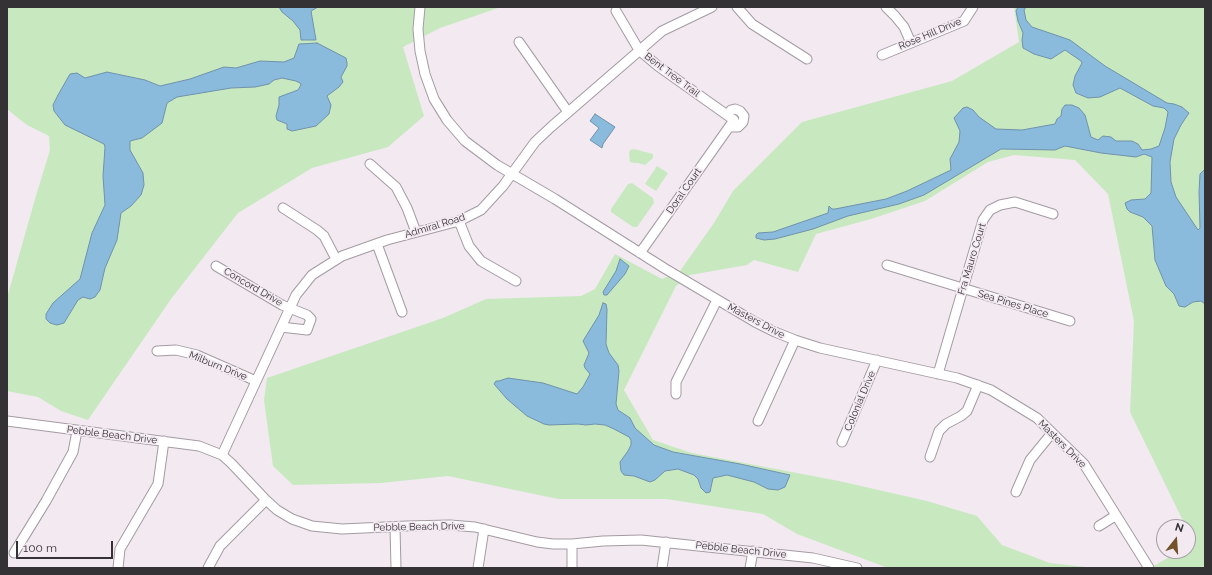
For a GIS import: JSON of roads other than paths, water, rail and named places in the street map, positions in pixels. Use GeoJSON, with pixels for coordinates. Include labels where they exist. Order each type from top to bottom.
{"type":"FeatureCollection","features":[{"type":"Feature","properties":{"kind":"street","name":"Masters Drive"},"geometry":{"type":"LineString","coordinates":[[420,7],[418,29],[420,51],[425,74],[434,99],[447,120],[465,141],[497,165],[755,322],[795,340],[855,357],[877,360],[978,385],[991,390],[1037,418],[1084,464],[1115,516],[1149,568]]}},
{"type":"Feature","properties":{"kind":"street","name":"Admiral Road"},"geometry":{"type":"LineString","coordinates":[[222,455],[296,295],[312,275],[342,256],[459,220],[481,210],[503,186],[535,142],[568,112],[662,31],[712,7]]}},
{"type":"Feature","properties":{"kind":"street"},"geometry":{"type":"LineString","coordinates":[[737,7],[752,24],[807,59]]}},
{"type":"Feature","properties":{"kind":"street"},"geometry":{"type":"LineString","coordinates":[[886,7],[904,27],[912,43]]}},
{"type":"Feature","properties":{"kind":"street","name":"Rose Hill Drive"},"geometry":{"type":"LineString","coordinates":[[882,55],[964,21],[973,7]]}},
{"type":"Feature","properties":{"kind":"street","name":"Bent Tree Trail"},"geometry":{"type":"LineString","coordinates":[[616,11],[639,50],[658,66],[734,120],[728,128]]}},
{"type":"Feature","properties":{"kind":"street"},"geometry":{"type":"LineString","coordinates":[[519,42],[568,112]]}},
{"type":"Feature","properties":{"kind":"street","name":"Doral Court"},"geometry":{"type":"LineString","coordinates":[[640,253],[728,128]]}},
{"type":"Feature","properties":{"kind":"street"},"geometry":{"type":"LineString","coordinates":[[370,164],[396,187],[407,208],[416,232]]}},
{"type":"Feature","properties":{"kind":"street","name":"Fra Mauro Court"},"geometry":{"type":"LineString","coordinates":[[938,374],[983,220],[990,210],[1000,205],[1016,202],[1053,214]]}},
{"type":"Feature","properties":{"kind":"street"},"geometry":{"type":"LineString","coordinates":[[283,208],[324,236],[336,259]]}},
{"type":"Feature","properties":{"kind":"street"},"geometry":{"type":"LineString","coordinates":[[459,220],[469,246],[481,261],[516,281]]}},
{"type":"Feature","properties":{"kind":"street"},"geometry":{"type":"LineString","coordinates":[[377,244],[402,312]]}},
{"type":"Feature","properties":{"kind":"street","name":"Sea Pines Place"},"geometry":{"type":"LineString","coordinates":[[888,265],[1070,321]]}},
{"type":"Feature","properties":{"kind":"street","name":"Concord Drive"},"geometry":{"type":"LineString","coordinates":[[216,266],[282,305],[307,315],[311,319],[306,330],[281,327]]}},
{"type":"Feature","properties":{"kind":"street"},"geometry":{"type":"LineString","coordinates":[[676,394],[676,382],[717,300]]}},
{"type":"Feature","properties":{"kind":"street"},"geometry":{"type":"LineString","coordinates":[[758,421],[795,340]]}},
{"type":"Feature","properties":{"kind":"street","name":"Milburn Drive"},"geometry":{"type":"LineString","coordinates":[[157,351],[176,350],[197,355],[256,381]]}},
{"type":"Feature","properties":{"kind":"street","name":"Colonial Drive"},"geometry":{"type":"LineString","coordinates":[[842,442],[877,360]]}},
{"type":"Feature","properties":{"kind":"street"},"geometry":{"type":"LineString","coordinates":[[930,457],[939,431],[946,424],[967,411],[978,385]]}},
{"type":"Feature","properties":{"kind":"street","name":"Pebble Beach Drive"},"geometry":{"type":"LineString","coordinates":[[7,421],[199,446],[222,455],[277,510],[292,519],[312,526],[342,529],[450,525],[484,529],[537,542],[572,544],[603,541],[641,540],[666,542],[812,558],[838,566],[857,568]]}},
{"type":"Feature","properties":{"kind":"street"},"geometry":{"type":"LineString","coordinates":[[14,553],[46,501],[73,452],[77,431]]}},
{"type":"Feature","properties":{"kind":"street"},"geometry":{"type":"LineString","coordinates":[[1016,492],[1030,460],[1052,433]]}},
{"type":"Feature","properties":{"kind":"street"},"geometry":{"type":"LineString","coordinates":[[118,568],[120,549],[158,484],[164,441]]}},
{"type":"Feature","properties":{"kind":"street"},"geometry":{"type":"LineString","coordinates":[[208,568],[220,546],[266,500]]}},
{"type":"Feature","properties":{"kind":"street"},"geometry":{"type":"LineString","coordinates":[[1098,526],[1115,516]]}},
{"type":"Feature","properties":{"kind":"street"},"geometry":{"type":"LineString","coordinates":[[395,527],[396,568]]}},
{"type":"Feature","properties":{"kind":"street"},"geometry":{"type":"LineString","coordinates":[[478,568],[484,529]]}},
{"type":"Feature","properties":{"kind":"street"},"geometry":{"type":"LineString","coordinates":[[662,568],[666,542]]}},
{"type":"Feature","properties":{"kind":"street"},"geometry":{"type":"LineString","coordinates":[[572,544],[572,568]]}},
{"type":"Feature","properties":{"kind":"street"},"geometry":{"type":"LineString","coordinates":[[750,568],[753,551]]}},
{"type":"Feature","properties":{"kind":"water"},"geometry":{"type":"Polygon","coordinates":[[[279,7],[318,7],[311,11],[316,40],[301,40],[300,30],[279,7]]]}},
{"type":"Feature","properties":{"kind":"water"},"geometry":{"type":"Polygon","coordinates":[[[1018,7],[1026,7],[1024,10],[1026,20],[1032,27],[1070,40],[1105,66],[1167,103],[1182,107],[1189,113],[1174,139],[1170,162],[1171,182],[1176,197],[1198,230],[1200,228],[1200,174],[1205,169],[1205,304],[1201,301],[1193,302],[1185,307],[1179,306],[1174,294],[1166,286],[1155,260],[1152,226],[1143,217],[1130,212],[1127,209],[1125,203],[1131,200],[1145,199],[1151,193],[1152,157],[1144,154],[1136,157],[1101,153],[1065,146],[1055,150],[1001,149],[924,195],[899,204],[848,216],[813,229],[775,239],[764,240],[756,238],[758,233],[773,232],[828,213],[829,206],[832,209],[835,209],[886,199],[907,191],[951,170],[950,159],[959,142],[960,131],[954,118],[963,108],[967,107],[973,110],[979,117],[996,129],[1022,130],[1055,124],[1057,119],[1061,116],[1062,109],[1065,105],[1072,105],[1079,108],[1085,115],[1091,137],[1098,140],[1103,136],[1111,137],[1116,141],[1132,141],[1138,144],[1142,150],[1159,146],[1168,112],[1164,108],[1153,106],[1120,88],[1100,97],[1088,98],[1076,93],[1073,85],[1075,76],[1082,63],[1081,61],[1065,50],[1051,59],[1034,54],[1023,48],[1023,33],[1016,11],[1018,7]]]}},
{"type":"Feature","properties":{"kind":"water"},"geometry":{"type":"Polygon","coordinates":[[[317,43],[346,58],[347,66],[341,77],[343,82],[327,96],[331,105],[329,114],[316,126],[292,131],[287,129],[287,124],[277,120],[276,116],[279,105],[279,97],[298,90],[301,85],[296,81],[282,78],[274,80],[269,84],[255,87],[231,88],[177,97],[167,103],[162,123],[142,138],[130,141],[130,150],[143,173],[144,185],[141,195],[131,206],[121,213],[117,240],[105,268],[100,290],[95,297],[90,299],[83,297],[78,300],[64,323],[57,325],[50,323],[46,319],[46,314],[53,303],[80,279],[92,233],[105,205],[103,176],[104,144],[65,125],[54,111],[53,105],[70,74],[77,73],[85,78],[107,72],[145,80],[160,86],[190,79],[224,67],[236,68],[260,61],[284,62],[294,58],[299,44],[317,43]]]}},
{"type":"Feature","properties":{"kind":"water"},"geometry":{"type":"Polygon","coordinates":[[[595,114],[615,127],[603,144],[602,148],[590,140],[599,128],[590,121],[595,114]]]}},
{"type":"Feature","properties":{"kind":"water"},"geometry":{"type":"Polygon","coordinates":[[[620,259],[629,266],[625,274],[607,295],[604,295],[603,292],[616,271],[620,259]]]}},
{"type":"Feature","properties":{"kind":"water"},"geometry":{"type":"Polygon","coordinates":[[[603,303],[606,304],[607,309],[606,344],[609,353],[618,365],[619,371],[616,404],[618,410],[630,418],[635,428],[654,445],[673,452],[790,475],[785,487],[778,490],[768,489],[754,482],[727,475],[713,478],[710,492],[706,493],[701,488],[698,479],[694,475],[678,469],[665,471],[655,480],[650,482],[634,476],[624,475],[621,471],[620,462],[631,445],[631,440],[629,437],[605,425],[544,424],[527,416],[507,399],[494,384],[496,381],[508,378],[543,383],[577,394],[583,387],[590,374],[584,365],[589,353],[583,341],[599,315],[603,303]]]}}]}
